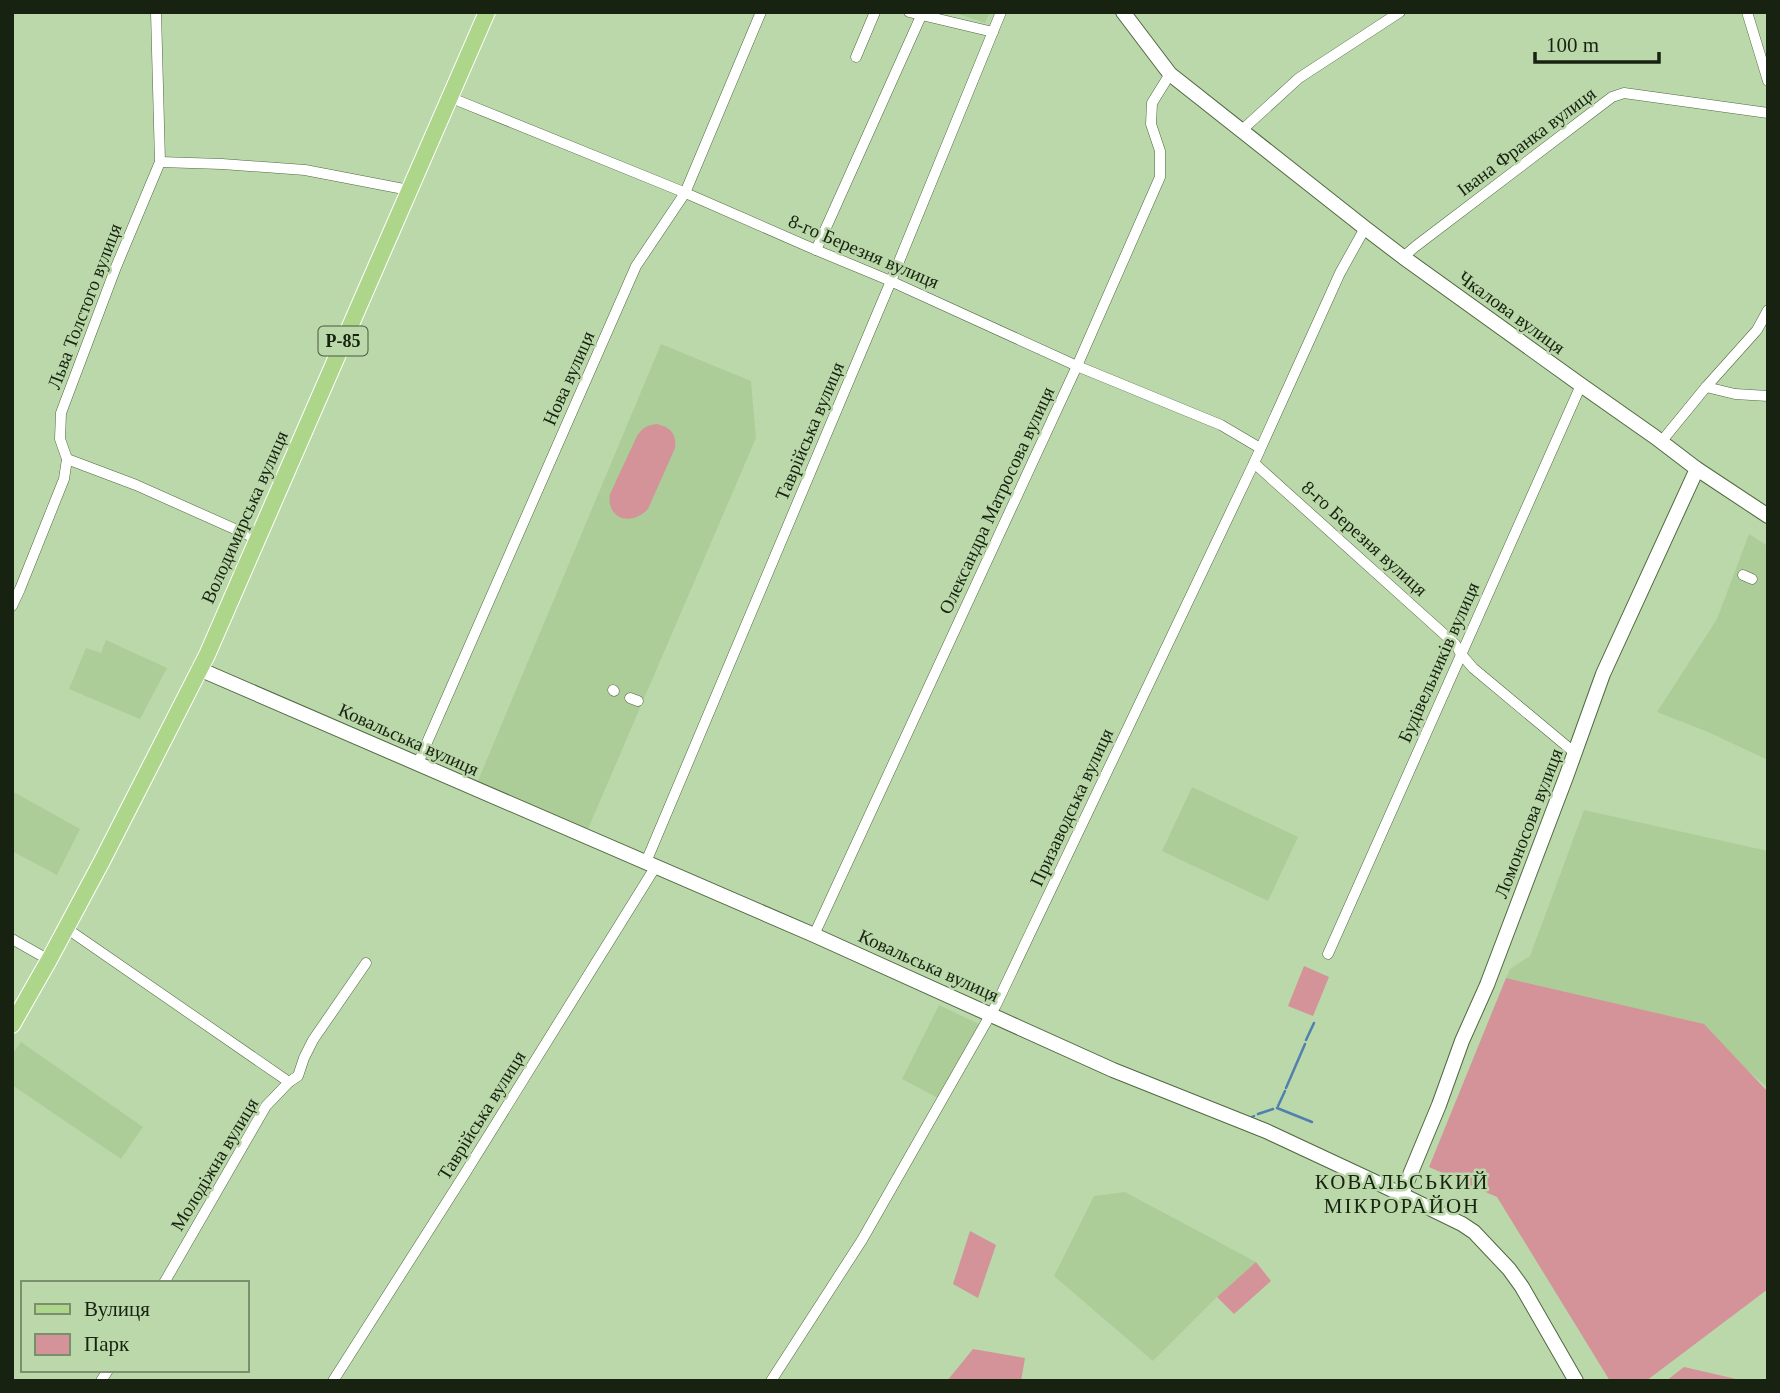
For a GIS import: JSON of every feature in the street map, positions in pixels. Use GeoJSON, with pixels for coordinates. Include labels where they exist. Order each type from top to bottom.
{"type":"FeatureCollection","features":[{"type":"Feature","properties":{"kind":"main road","name":"Володимирська вулиця"},"geometry":{"type":"LineString","coordinates":[[12,1025],[66,928],[199,669],[487,12]]}},
{"type":"Feature","properties":{"kind":"street","name":"Льва Толстого вулиця"},"geometry":{"type":"LineString","coordinates":[[12,606],[64,479],[67,459],[61,439],[61,413],[116,267],[160,162],[156,12]]}},
{"type":"Feature","properties":{"kind":"street","name":"Нова вулиця"},"geometry":{"type":"LineString","coordinates":[[418,763],[636,267],[685,193],[761,12]]}},
{"type":"Feature","properties":{"kind":"street"},"geometry":{"type":"LineString","coordinates":[[856,57],[875,12]]}},
{"type":"Feature","properties":{"kind":"street"},"geometry":{"type":"LineString","coordinates":[[909,12],[993,32]]}},
{"type":"Feature","properties":{"kind":"street","name":"Таврійська вулиця"},"geometry":{"type":"LineString","coordinates":[[333,1381],[464,1175],[651,864],[1001,12]]}},
{"type":"Feature","properties":{"kind":"street"},"geometry":{"type":"LineString","coordinates":[[1242,130],[1299,78],[1400,12]]}},
{"type":"Feature","properties":{"kind":"street"},"geometry":{"type":"LineString","coordinates":[[1747,12],[1768,81]]}},
{"type":"Feature","properties":{"kind":"street","name":"Чкалова вулиця"},"geometry":{"type":"LineString","coordinates":[[1128,15],[1170,74],[1365,228],[1697,469],[1768,516]]}},
{"type":"Feature","properties":{"kind":"street"},"geometry":{"type":"LineString","coordinates":[[816,250],[921,16]]}},
{"type":"Feature","properties":{"kind":"street","name":"Олександра Матросова вулиця"},"geometry":{"type":"LineString","coordinates":[[814,935],[1077,366],[1160,177],[1160,151],[1151,124],[1152,103],[1170,74]]}},
{"type":"Feature","properties":{"kind":"street","name":"Івана Франка вулиця"},"geometry":{"type":"LineString","coordinates":[[1403,257],[1612,97],[1624,93],[1768,113]]}},
{"type":"Feature","properties":{"kind":"street","name":"8-го Березня вулиця"},"geometry":{"type":"LineString","coordinates":[[449,97],[891,281],[1077,366],[1221,425],[1260,448]]}},
{"type":"Feature","properties":{"kind":"street"},"geometry":{"type":"LineString","coordinates":[[160,162],[305,170],[409,190]]}},
{"type":"Feature","properties":{"kind":"street","name":"Призаводська вулиця"},"geometry":{"type":"LineString","coordinates":[[771,1381],[862,1240],[992,1014],[1254,463],[1340,273],[1365,228]]}},
{"type":"Feature","properties":{"kind":"street"},"geometry":{"type":"LineString","coordinates":[[1661,442],[1757,330],[1768,310]]}},
{"type":"Feature","properties":{"kind":"street","name":"Будівельників вулиця"},"geometry":{"type":"LineString","coordinates":[[1328,954],[1581,385]]}},
{"type":"Feature","properties":{"kind":"street"},"geometry":{"type":"LineString","coordinates":[[1706,387],[1735,394],[1768,396]]}},
{"type":"Feature","properties":{"kind":"street"},"geometry":{"type":"LineString","coordinates":[[67,459],[136,485],[257,539]]}},
{"type":"Feature","properties":{"kind":"street","name":"8-го Березня вулиця"},"geometry":{"type":"LineString","coordinates":[[1254,463],[1455,644],[1473,668],[1575,753]]}},
{"type":"Feature","properties":{"kind":"street","name":"Ломоносова вулиця"},"geometry":{"type":"LineString","coordinates":[[1402,1194],[1487,985],[1603,674],[1697,469]]}},
{"type":"Feature","properties":{"kind":"street","name":"Ковальська вулиця"},"geometry":{"type":"LineString","coordinates":[[199,669],[814,935],[1113,1070],[1266,1131],[1462,1224],[1474,1232],[1509,1269],[1576,1381]]}},
{"type":"Feature","properties":{"kind":"street"},"geometry":{"type":"LineString","coordinates":[[66,928],[289,1082]]}},
{"type":"Feature","properties":{"kind":"street"},"geometry":{"type":"LineString","coordinates":[[12,939],[49,960]]}},
{"type":"Feature","properties":{"kind":"street","name":"Молодіжна вулиця"},"geometry":{"type":"LineString","coordinates":[[165,1281],[266,1106],[298,1076],[313,1040],[366,963]]}},
{"type":"Feature","properties":{"kind":"shaded area"},"geometry":{"type":"Polygon","coordinates":[[[952,12],[990,12],[985,23],[952,12]]]}},
{"type":"Feature","properties":{"kind":"shaded area"},"geometry":{"type":"Polygon","coordinates":[[[661,344],[751,381],[756,438],[588,829],[477,783],[661,344]]]}},
{"type":"Feature","properties":{"kind":"shaded area"},"geometry":{"type":"Polygon","coordinates":[[[1749,534],[1768,546],[1768,760],[1657,712],[1717,619],[1749,534]]]}},
{"type":"Feature","properties":{"kind":"shaded area"},"geometry":{"type":"Polygon","coordinates":[[[106,640],[167,668],[140,719],[69,689],[86,648],[101,653],[106,640]]]}},
{"type":"Feature","properties":{"kind":"shaded area"},"geometry":{"type":"Polygon","coordinates":[[[1192,787],[1298,837],[1268,901],[1162,851],[1192,787]]]}},
{"type":"Feature","properties":{"kind":"shaded area"},"geometry":{"type":"Polygon","coordinates":[[[12,791],[80,829],[57,875],[12,851],[12,791]]]}},
{"type":"Feature","properties":{"kind":"shaded area"},"geometry":{"type":"Polygon","coordinates":[[[1584,810],[1768,851],[1768,1088],[1703,1024],[1506,978],[1510,969],[1530,956],[1584,810]]]}},
{"type":"Feature","properties":{"kind":"shaded area"},"geometry":{"type":"Polygon","coordinates":[[[939,1005],[981,1025],[940,1099],[902,1079],[939,1005]]]}},
{"type":"Feature","properties":{"kind":"shaded area"},"geometry":{"type":"Polygon","coordinates":[[[21,1042],[143,1127],[121,1159],[12,1085],[12,1055],[21,1042]]]}},
{"type":"Feature","properties":{"kind":"shaded area"},"geometry":{"type":"Polygon","coordinates":[[[1125,1192],[1256,1262],[1153,1361],[1054,1276],[1094,1196],[1125,1192]]]}},
{"type":"Feature","properties":{"kind":"green space"},"geometry":{"type":"Polygon","coordinates":[[[657,424],[672,432],[675,448],[648,509],[634,518],[621,518],[612,509],[610,494],[637,436],[645,427],[657,424]]]}},
{"type":"Feature","properties":{"kind":"green space"},"geometry":{"type":"Polygon","coordinates":[[[1304,966],[1329,977],[1313,1016],[1288,1006],[1304,966]]]}},
{"type":"Feature","properties":{"kind":"green space"},"geometry":{"type":"Polygon","coordinates":[[[1506,978],[1704,1024],[1768,1092],[1768,1289],[1646,1381],[1610,1381],[1497,1197],[1429,1167],[1506,978]]]}},
{"type":"Feature","properties":{"kind":"green space"},"geometry":{"type":"Polygon","coordinates":[[[970,1231],[996,1245],[978,1298],[953,1284],[970,1231]]]}},
{"type":"Feature","properties":{"kind":"green space"},"geometry":{"type":"Polygon","coordinates":[[[1256,1262],[1271,1281],[1234,1314],[1217,1297],[1256,1262]]]}},
{"type":"Feature","properties":{"kind":"green space"},"geometry":{"type":"Polygon","coordinates":[[[973,1349],[1025,1358],[1021,1381],[947,1381],[973,1349]]]}},
{"type":"Feature","properties":{"kind":"green space"},"geometry":{"type":"Polygon","coordinates":[[[1684,1367],[1745,1381],[1666,1381],[1684,1367]]]}},
{"type":"Feature","properties":{"kind":"waterway"},"geometry":{"type":"LineString","coordinates":[[1306,1040],[1314,1023]]}},
{"type":"Feature","properties":{"kind":"waterway"},"geometry":{"type":"LineString","coordinates":[[1286,1088],[1305,1044]]}},
{"type":"Feature","properties":{"kind":"waterway"},"geometry":{"type":"LineString","coordinates":[[1278,1106],[1285,1091]]}},
{"type":"Feature","properties":{"kind":"waterway"},"geometry":{"type":"LineString","coordinates":[[1277,1108],[1312,1122]]}},
{"type":"Feature","properties":{"kind":"waterway"},"geometry":{"type":"LineString","coordinates":[[1258,1114],[1273,1109]]}},
{"type":"Feature","properties":{"kind":"district","name":"КОВАЛЬСЬКИЙ МІКРОРАЙОН"},"geometry":{"type":"Point","coordinates":[1402,1194]}}]}
